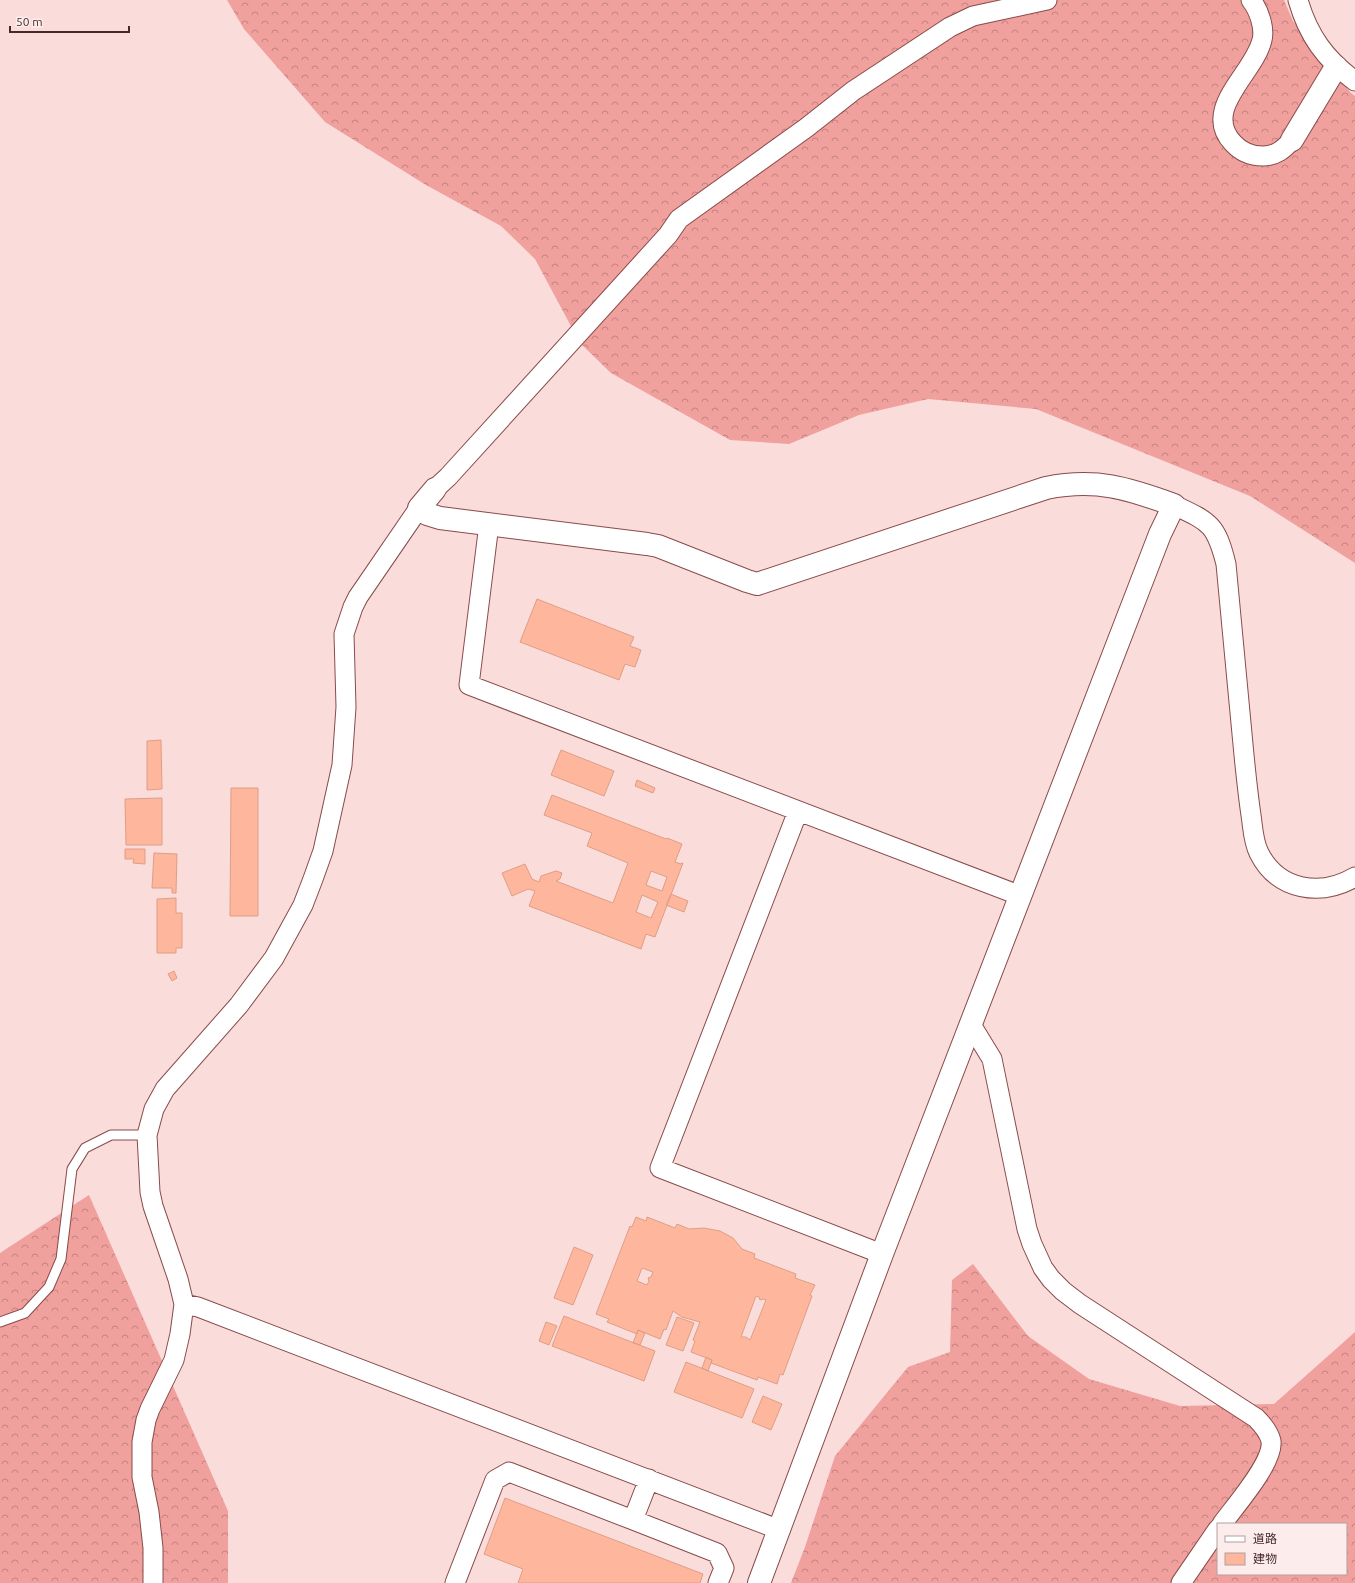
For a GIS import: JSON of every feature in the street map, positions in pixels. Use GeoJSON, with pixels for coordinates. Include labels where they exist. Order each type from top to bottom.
{"type":"FeatureCollection","features":[{"type":"Feature","properties":{"kind":"street"},"geometry":{"type":"LineString","coordinates":[[153,1583],[153,1548],[149,1512],[142,1477],[142,1442],[146,1420],[150,1409],[174,1360],[180,1334],[184,1304],[178,1279],[153,1206],[150,1192],[147,1135],[154,1108],[165,1089],[206,1044],[258,981],[274,958],[303,905],[323,851],[342,765],[346,707],[344,634],[352,607],[419,508],[668,234],[679,219],[806,128],[853,91],[950,27],[973,16],[1047,0]]}},
{"type":"Feature","properties":{"kind":"street"},"geometry":{"type":"LineString","coordinates":[[1251,0],[1259,16],[1263,34],[1262,41],[1258,52],[1226,102],[1222,121],[1228,138],[1236,147],[1254,155],[1271,155],[1283,150],[1292,140],[1336,67]]}},
{"type":"Feature","properties":{"kind":"street"},"geometry":{"type":"LineString","coordinates":[[1298,0],[1306,25],[1317,42],[1336,67],[1355,81]]}},
{"type":"Feature","properties":{"kind":"street"},"geometry":{"type":"LineString","coordinates":[[419,508],[427,514],[440,518],[658,546],[757,584],[1031,493],[1060,485],[1086,483],[1110,485],[1174,504],[1206,521],[1213,529],[1223,551],[1226,564],[1246,778],[1255,843],[1260,855],[1275,874],[1294,885],[1305,888],[1330,888],[1355,877]]}},
{"type":"Feature","properties":{"kind":"street"},"geometry":{"type":"LineString","coordinates":[[759,1583],[970,1023],[1021,896],[1160,534],[1174,504]]}},
{"type":"Feature","properties":{"kind":"street"},"geometry":{"type":"LineString","coordinates":[[489,524],[469,684],[1021,896]]}},
{"type":"Feature","properties":{"kind":"street"},"geometry":{"type":"LineString","coordinates":[[798,811],[660,1168],[882,1254]]}},
{"type":"Feature","properties":{"kind":"street"},"geometry":{"type":"LineString","coordinates":[[970,1023],[992,1059],[1027,1229],[1042,1268],[1051,1279],[1080,1304],[1256,1418],[1269,1434],[1271,1442],[1270,1450],[1265,1465],[1223,1523]]}},
{"type":"Feature","properties":{"kind":"street"},"geometry":{"type":"LineString","coordinates":[[184,1304],[198,1307],[780,1530]]}},
{"type":"Feature","properties":{"kind":"street"},"geometry":{"type":"LineString","coordinates":[[456,1583],[495,1480],[510,1472],[717,1553],[724,1568],[718,1583]]}},
{"type":"Feature","properties":{"kind":"street"},"geometry":{"type":"LineString","coordinates":[[633,1520],[649,1479]]}},
{"type":"Feature","properties":{"kind":"street"},"geometry":{"type":"LineString","coordinates":[[1181,1583],[1217,1530]]}},
{"type":"Feature","properties":{"kind":"lane"},"geometry":{"type":"LineString","coordinates":[[0,1322],[25,1313],[49,1287],[61,1259],[72,1169],[85,1148],[111,1135],[147,1135]]}},
{"type":"Feature","properties":{"kind":"green space"},"geometry":{"type":"Polygon","coordinates":[[[227,0],[1284,0],[1293,21],[1355,96],[1355,563],[1250,496],[1036,409],[928,399],[859,415],[789,444],[730,440],[611,373],[580,343],[535,259],[501,226],[426,185],[325,122],[244,29],[227,0]]]}},
{"type":"Feature","properties":{"kind":"green space"},"geometry":{"type":"Polygon","coordinates":[[[89,1195],[228,1511],[228,1583],[0,1583],[0,1253],[89,1195]]]}},
{"type":"Feature","properties":{"kind":"green space"},"geometry":{"type":"Polygon","coordinates":[[[973,1264],[1028,1336],[1089,1379],[1180,1406],[1274,1404],[1355,1332],[1355,1583],[791,1583],[805,1547],[835,1456],[908,1367],[950,1352],[952,1280],[973,1264]]]}},
{"type":"Feature","properties":{"kind":"building"},"geometry":{"type":"Polygon","coordinates":[[[537,599],[634,637],[630,646],[641,650],[635,667],[625,664],[619,680],[520,642],[537,599]]]}},
{"type":"Feature","properties":{"kind":"building"},"geometry":{"type":"Polygon","coordinates":[[[161,740],[162,789],[147,790],[147,741],[161,740]]]}},
{"type":"Feature","properties":{"kind":"building"},"geometry":{"type":"Polygon","coordinates":[[[561,750],[614,771],[604,796],[551,775],[561,750]]]}},
{"type":"Feature","properties":{"kind":"building"},"geometry":{"type":"Polygon","coordinates":[[[637,780],[655,788],[653,793],[635,786],[637,780]]]}},
{"type":"Feature","properties":{"kind":"building"},"geometry":{"type":"Polygon","coordinates":[[[231,788],[258,788],[258,916],[230,916],[231,788]]]}},
{"type":"Feature","properties":{"kind":"building"},"geometry":{"type":"Polygon","coordinates":[[[552,795],[682,844],[675,862],[681,864],[683,863],[655,937],[646,934],[641,949],[529,906],[535,891],[528,889],[512,896],[502,873],[525,864],[532,879],[539,882],[541,876],[556,871],[562,873],[560,879],[556,881],[613,903],[628,863],[587,846],[592,833],[544,815],[552,795]],[[651,871],[646,885],[662,891],[667,877],[651,871]],[[642,895],[636,912],[651,918],[658,902],[642,895]]]}},
{"type":"Feature","properties":{"kind":"building"},"geometry":{"type":"Polygon","coordinates":[[[162,798],[162,845],[126,845],[125,799],[162,798]]]}},
{"type":"Feature","properties":{"kind":"building"},"geometry":{"type":"Polygon","coordinates":[[[125,849],[145,849],[145,864],[133,863],[134,859],[125,859],[125,849]]]}},
{"type":"Feature","properties":{"kind":"building"},"geometry":{"type":"Polygon","coordinates":[[[154,853],[177,854],[176,893],[172,893],[172,888],[152,888],[154,853]]]}},
{"type":"Feature","properties":{"kind":"building"},"geometry":{"type":"Polygon","coordinates":[[[671,894],[688,901],[684,912],[666,905],[671,894]]]}},
{"type":"Feature","properties":{"kind":"building"},"geometry":{"type":"Polygon","coordinates":[[[176,898],[176,913],[182,913],[182,948],[176,948],[176,953],[157,953],[157,899],[176,898]]]}},
{"type":"Feature","properties":{"kind":"building"},"geometry":{"type":"Polygon","coordinates":[[[174,971],[177,978],[172,981],[168,974],[174,971]]]}},
{"type":"Feature","properties":{"kind":"building"},"geometry":{"type":"Polygon","coordinates":[[[636,1217],[646,1221],[647,1217],[675,1228],[677,1224],[689,1229],[704,1228],[720,1231],[733,1238],[742,1249],[755,1254],[754,1258],[796,1274],[795,1278],[815,1285],[810,1295],[812,1296],[783,1375],[780,1374],[777,1384],[758,1377],[757,1380],[711,1363],[712,1360],[691,1352],[695,1341],[693,1340],[700,1322],[682,1317],[673,1311],[666,1330],[664,1329],[660,1339],[638,1330],[637,1334],[607,1322],[609,1319],[596,1314],[630,1226],[632,1227],[636,1217]],[[642,1268],[637,1281],[647,1285],[649,1281],[648,1278],[651,1277],[653,1272],[642,1268]],[[756,1296],[741,1337],[746,1337],[750,1340],[766,1300],[760,1300],[759,1297],[756,1296]]]}},
{"type":"Feature","properties":{"kind":"building"},"geometry":{"type":"Polygon","coordinates":[[[574,1247],[593,1255],[573,1305],[554,1298],[574,1247]]]}},
{"type":"Feature","properties":{"kind":"building"},"geometry":{"type":"Polygon","coordinates":[[[564,1316],[655,1351],[644,1381],[552,1346],[564,1316]]]}},
{"type":"Feature","properties":{"kind":"building"},"geometry":{"type":"Polygon","coordinates":[[[677,1317],[694,1323],[683,1351],[666,1345],[677,1317]]]}},
{"type":"Feature","properties":{"kind":"building"},"geometry":{"type":"Polygon","coordinates":[[[546,1322],[557,1326],[549,1345],[539,1341],[546,1322]]]}},
{"type":"Feature","properties":{"kind":"building"},"geometry":{"type":"Polygon","coordinates":[[[638,1330],[645,1333],[640,1345],[633,1343],[638,1330]]]}},
{"type":"Feature","properties":{"kind":"building"},"geometry":{"type":"Polygon","coordinates":[[[706,1357],[712,1360],[708,1371],[702,1368],[706,1357]]]}},
{"type":"Feature","properties":{"kind":"building"},"geometry":{"type":"Polygon","coordinates":[[[686,1362],[754,1389],[742,1418],[674,1392],[686,1362]]]}},
{"type":"Feature","properties":{"kind":"building"},"geometry":{"type":"Polygon","coordinates":[[[763,1396],[782,1404],[771,1430],[752,1422],[763,1396]]]}},
{"type":"Feature","properties":{"kind":"building"},"geometry":{"type":"Polygon","coordinates":[[[505,1498],[703,1574],[700,1583],[518,1583],[523,1569],[484,1554],[505,1498]]]}}]}
